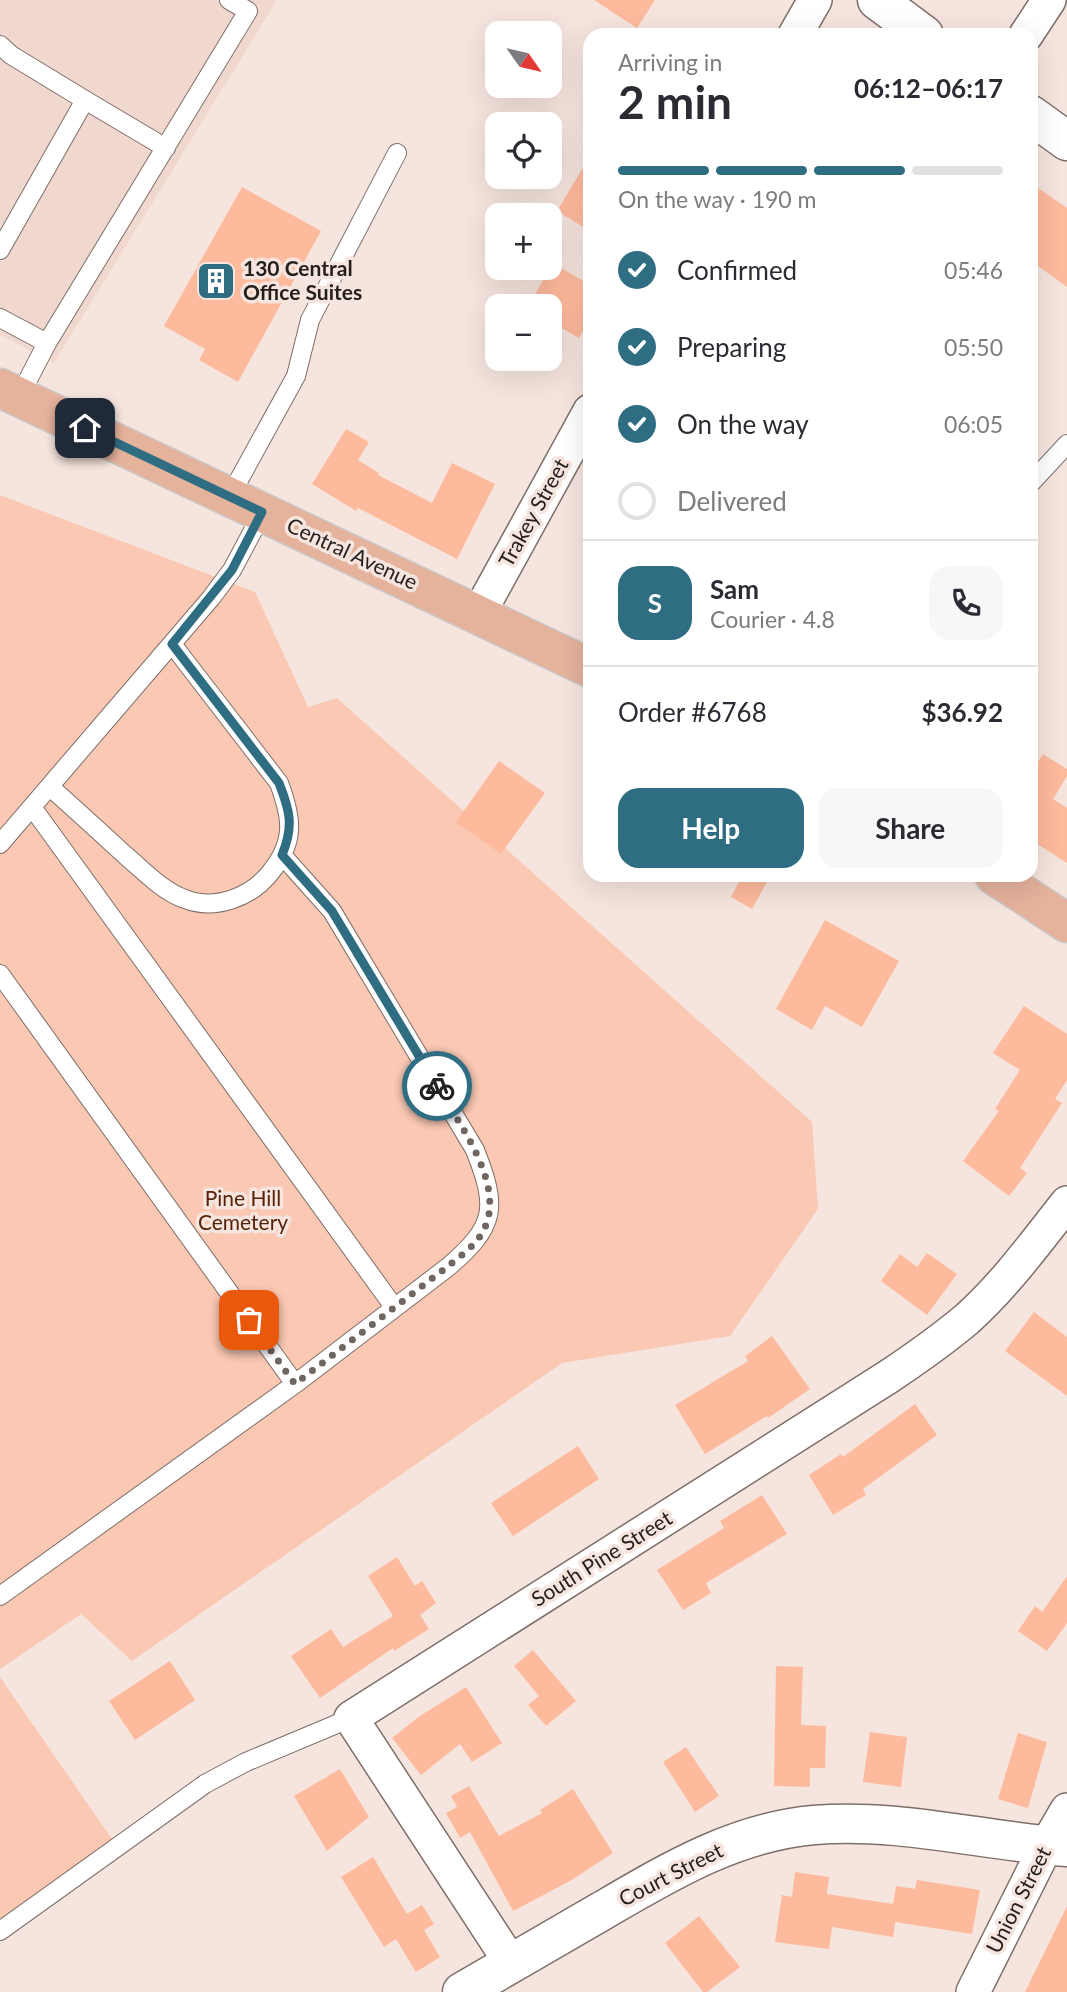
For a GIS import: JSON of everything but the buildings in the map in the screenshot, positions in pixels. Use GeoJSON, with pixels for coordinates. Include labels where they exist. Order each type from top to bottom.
{"type":"FeatureCollection","features":[{"type":"Feature","properties":{"kind":"main road","name":"Central Avenue"},"geometry":{"type":"LineString","coordinates":[[10,392],[583,665]]}},
{"type":"Feature","properties":{"kind":"main road"},"geometry":{"type":"LineString","coordinates":[[1005,882],[1067,923]]}},
{"type":"Feature","properties":{"kind":"street"},"geometry":{"type":"LineString","coordinates":[[799,28],[814,0]]}},
{"type":"Feature","properties":{"kind":"street"},"geometry":{"type":"LineString","coordinates":[[877,0],[915,28]]}},
{"type":"Feature","properties":{"kind":"street"},"geometry":{"type":"LineString","coordinates":[[1031,28],[1049,0]]}},
{"type":"Feature","properties":{"kind":"street"},"geometry":{"type":"LineString","coordinates":[[1038,120],[1067,141]]}},
{"type":"Feature","properties":{"kind":"street","name":"Trakey Street"},"geometry":{"type":"LineString","coordinates":[[478,615],[583,424]]}},
{"type":"Feature","properties":{"kind":"street","name":"South Pine Street"},"geometry":{"type":"LineString","coordinates":[[351,1718],[935,1345],[969,1317],[1067,1203]]}},
{"type":"Feature","properties":{"kind":"street"},"geometry":{"type":"LineString","coordinates":[[351,1718],[511,1963]]}},
{"type":"Feature","properties":{"kind":"street","name":"Union Street"},"geometry":{"type":"LineString","coordinates":[[973,1992],[1056,1847],[1067,1810]]}},
{"type":"Feature","properties":{"kind":"street","name":"Court Street"},"geometry":{"type":"LineString","coordinates":[[462,1992],[672,1870],[719,1847],[775,1831],[814,1825],[870,1825],[1056,1847]]}},
{"type":"Feature","properties":{"kind":"lane"},"geometry":{"type":"LineString","coordinates":[[10,392],[47,343],[248,11],[229,0]]}},
{"type":"Feature","properties":{"kind":"lane"},"geometry":{"type":"LineString","coordinates":[[0,45],[11,55],[166,148]]}},
{"type":"Feature","properties":{"kind":"lane"},"geometry":{"type":"LineString","coordinates":[[0,250],[85,100]]}},
{"type":"Feature","properties":{"kind":"lane"},"geometry":{"type":"LineString","coordinates":[[0,844],[232,570],[246,504],[296,376],[310,320],[397,153]]}},
{"type":"Feature","properties":{"kind":"lane"},"geometry":{"type":"LineString","coordinates":[[0,318],[47,343]]}},
{"type":"Feature","properties":{"kind":"lane"},"geometry":{"type":"LineString","coordinates":[[1038,475],[1067,444]]}},
{"type":"Feature","properties":{"kind":"lane"},"geometry":{"type":"LineString","coordinates":[[50,787],[154,880],[183,899],[203,904],[224,902],[248,892],[270,874],[290,836],[289,808],[279,783],[172,644]]}},
{"type":"Feature","properties":{"kind":"lane"},"geometry":{"type":"LineString","coordinates":[[32,807],[394,1307]]}},
{"type":"Feature","properties":{"kind":"lane"},"geometry":{"type":"LineString","coordinates":[[0,1596],[295,1384],[455,1261],[483,1233],[489,1210],[488,1183],[475,1150],[332,911],[282,855]]}},
{"type":"Feature","properties":{"kind":"lane"},"geometry":{"type":"LineString","coordinates":[[0,974],[295,1384]]}},
{"type":"Feature","properties":{"kind":"lane"},"geometry":{"type":"LineString","coordinates":[[0,1931],[205,1784],[246,1762],[351,1718]]}},
{"type":"Feature","properties":{"kind":"shaded area"},"geometry":{"type":"Polygon","coordinates":[[[0,0],[277,0],[54,363],[0,335],[0,0]]]}},
{"type":"Feature","properties":{"kind":"green space","name":"Pine Hill Cemetery"},"geometry":{"type":"Polygon","coordinates":[[[0,495],[255,592],[308,707],[337,698],[812,1122],[818,1209],[730,1336],[562,1363],[132,1661],[81,1614],[0,1669],[0,495]]]}},
{"type":"Feature","properties":{"kind":"green space"},"geometry":{"type":"Polygon","coordinates":[[[0,1677],[116,1845],[0,1922],[0,1677]]]}},
{"type":"Feature","properties":{"kind":"way so far"},"geometry":{"type":"LineString","coordinates":[[249,1320],[295,1384],[447,1267],[483,1233],[489,1210],[488,1183],[475,1150],[437,1086]]}},
{"type":"Feature","properties":{"kind":"place","name":"130 Central Office Suites"},"geometry":{"type":"Point","coordinates":[216,281]}},
{"type":"Feature","properties":{"kind":"route"},"geometry":{"type":"LineString","coordinates":[[85,428],[262,512],[232,570],[172,644],[279,783],[289,808],[290,836],[282,855],[332,911],[437,1086]]}}]}
